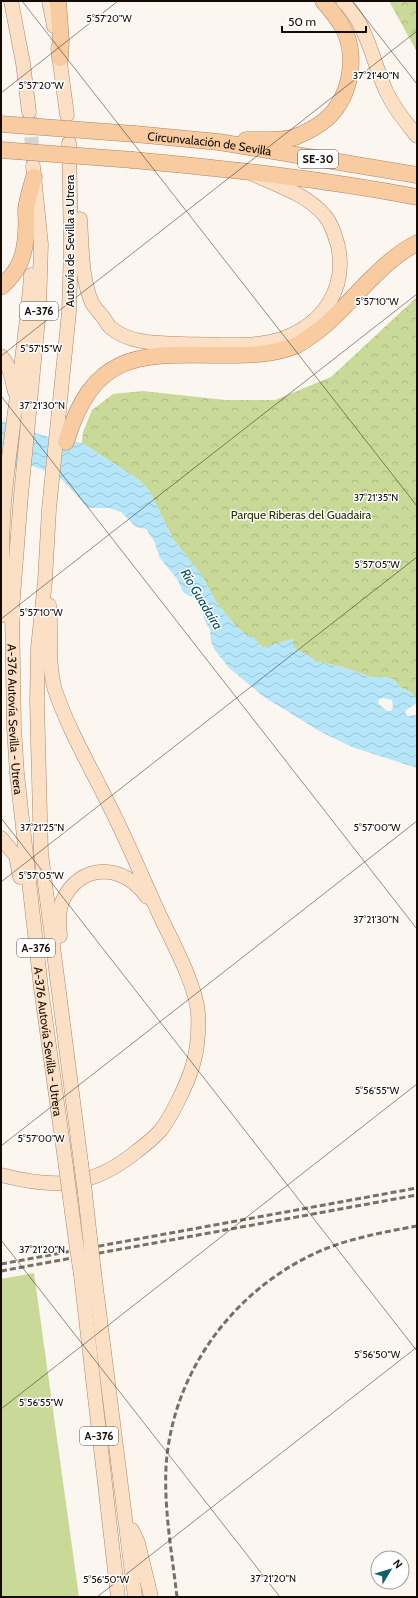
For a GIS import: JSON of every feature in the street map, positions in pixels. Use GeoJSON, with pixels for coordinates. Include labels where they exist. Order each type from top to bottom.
{"type":"FeatureCollection","features":[{"type":"Feature","properties":{"kind":"highway"},"geometry":{"type":"LineString","coordinates":[[219,142],[292,137],[308,132],[327,118],[337,108],[345,92],[350,73],[351,52],[346,34],[334,13],[324,1]]}},
{"type":"Feature","properties":{"kind":"highway"},"geometry":{"type":"LineString","coordinates":[[52,3],[61,41],[60,58]]}},
{"type":"Feature","properties":{"kind":"highway","name":"Circunvalación de Sevilla"},"geometry":{"type":"LineString","coordinates":[[1,124],[219,142],[417,175]]}},
{"type":"Feature","properties":{"kind":"highway","name":"Circunvalación de Sevilla"},"geometry":{"type":"LineString","coordinates":[[1,150],[133,160],[246,171],[317,180],[417,197]]}},
{"type":"Feature","properties":{"kind":"highway"},"geometry":{"type":"LineString","coordinates":[[1,287],[12,278],[23,254],[26,232],[26,211],[34,171]]}},
{"type":"Feature","properties":{"kind":"highway"},"geometry":{"type":"LineString","coordinates":[[66,442],[65,420],[96,382],[111,369],[130,360],[153,356],[258,355],[296,346],[322,329],[342,311],[374,276],[406,249],[417,243]]}},
{"type":"Feature","properties":{"kind":"main road"},"geometry":{"type":"LineString","coordinates":[[11,1],[23,64],[29,112]]}},
{"type":"Feature","properties":{"kind":"main road"},"geometry":{"type":"LineString","coordinates":[[343,1],[350,8],[364,30],[386,91],[401,118],[417,136]]}},
{"type":"Feature","properties":{"kind":"main road"},"geometry":{"type":"LineString","coordinates":[[60,58],[67,115]]}},
{"type":"Feature","properties":{"kind":"main road","name":"Autovía de Sevilla a Utrera"},"geometry":{"type":"LineString","coordinates":[[53,510],[65,420],[71,250],[69,143]]}},
{"type":"Feature","properties":{"kind":"main road","name":"A-376"},"geometry":{"type":"LineString","coordinates":[[34,171],[39,221]]}},
{"type":"Feature","properties":{"kind":"main road"},"geometry":{"type":"LineString","coordinates":[[70,186],[78,197],[85,279],[93,303],[110,327],[129,338],[155,343],[252,344],[284,338],[310,325],[328,306],[338,285],[341,260],[335,234],[325,216],[309,201],[246,171]]}},
{"type":"Feature","properties":{"kind":"main road"},"geometry":{"type":"LineString","coordinates":[[14,728],[4,675],[4,495],[21,372],[30,294],[33,244],[39,221]]}},
{"type":"Feature","properties":{"kind":"main road","name":"A-376 Autovía Sevilla - Utrera"},"geometry":{"type":"LineString","coordinates":[[39,221],[41,244],[39,309],[21,495],[12,610],[14,728],[17,774],[40,988],[76,1242],[87,1274],[125,1515],[135,1597]]}},
{"type":"Feature","properties":{"kind":"main road"},"geometry":{"type":"LineString","coordinates":[[1,356],[7,363],[16,401]]}},
{"type":"Feature","properties":{"kind":"main road"},"geometry":{"type":"LineString","coordinates":[[53,510],[66,442]]}},
{"type":"Feature","properties":{"kind":"main road","name":"A-376 Autovía Sevilla - Utrera"},"geometry":{"type":"LineString","coordinates":[[53,510],[38,648],[38,791],[41,853],[90,1238],[87,1274],[118,1597]]}},
{"type":"Feature","properties":{"kind":"main road"},"geometry":{"type":"LineString","coordinates":[[1,555],[3,540]]}},
{"type":"Feature","properties":{"kind":"main road"},"geometry":{"type":"LineString","coordinates":[[1,1175],[47,1183],[78,1182],[91,1179],[106,1172],[130,1157],[159,1132],[168,1120],[188,1081],[196,1058],[198,1012],[194,996],[182,964],[119,825],[63,712],[55,690],[50,662],[49,595],[46,580]]}},
{"type":"Feature","properties":{"kind":"main road"},"geometry":{"type":"LineString","coordinates":[[1,838],[16,856],[40,988]]}},
{"type":"Feature","properties":{"kind":"main road"},"geometry":{"type":"LineString","coordinates":[[64,1025],[65,996],[59,922],[62,903],[71,887],[88,875],[98,872],[117,873],[137,884],[160,917]]}},
{"type":"Feature","properties":{"kind":"main road"},"geometry":{"type":"LineString","coordinates":[[125,1515],[138,1543],[152,1597]]}},
{"type":"Feature","properties":{"kind":"green space"},"geometry":{"type":"Polygon","coordinates":[[[389,1],[417,1],[417,52],[389,1]]]}},
{"type":"Feature","properties":{"kind":"green space","name":"Parque Riberas del Guadaira"},"geometry":{"type":"Polygon","coordinates":[[[417,297],[417,699],[409,691],[401,688],[394,680],[385,677],[371,677],[342,667],[318,662],[293,647],[293,639],[263,648],[252,636],[247,636],[233,623],[216,602],[202,576],[173,539],[150,492],[139,480],[82,443],[83,432],[92,410],[113,394],[143,391],[225,400],[275,400],[331,377],[417,297]]]}},
{"type":"Feature","properties":{"kind":"green space"},"geometry":{"type":"Polygon","coordinates":[[[34,1273],[79,1597],[1,1597],[1,1279],[34,1273]]]}},
{"type":"Feature","properties":{"kind":"water","name":"Río Guadaíra"},"geometry":{"type":"Polygon","coordinates":[[[1,421],[41,435],[82,443],[139,480],[150,492],[173,539],[202,576],[216,602],[233,623],[247,636],[252,636],[263,648],[293,639],[293,647],[318,662],[342,667],[371,677],[385,677],[394,680],[401,688],[409,691],[417,699],[417,703],[406,710],[405,713],[408,716],[416,715],[417,712],[417,768],[352,747],[321,732],[264,697],[229,668],[214,649],[211,641],[210,630],[205,621],[200,603],[195,596],[189,596],[183,592],[177,579],[160,558],[154,541],[146,529],[136,527],[121,512],[109,508],[88,508],[58,475],[32,466],[1,473],[1,421]],[[383,698],[378,700],[379,704],[387,711],[391,711],[393,707],[392,700],[383,698]]]}},
{"type":"Feature","properties":{"kind":"tunnel"},"geometry":{"type":"LineString","coordinates":[[30,116],[33,163]]}},
{"type":"Feature","properties":{"kind":"railway"},"geometry":{"type":"LineString","coordinates":[[1,1264],[417,1188]]}},
{"type":"Feature","properties":{"kind":"railway"},"geometry":{"type":"LineString","coordinates":[[1,1271],[417,1195]]}},
{"type":"Feature","properties":{"kind":"railway"},"geometry":{"type":"LineString","coordinates":[[177,1597],[166,1499],[166,1467],[171,1432],[180,1399],[195,1367],[213,1338],[235,1311],[260,1287],[289,1267],[320,1251],[344,1242],[417,1226]]}}]}
